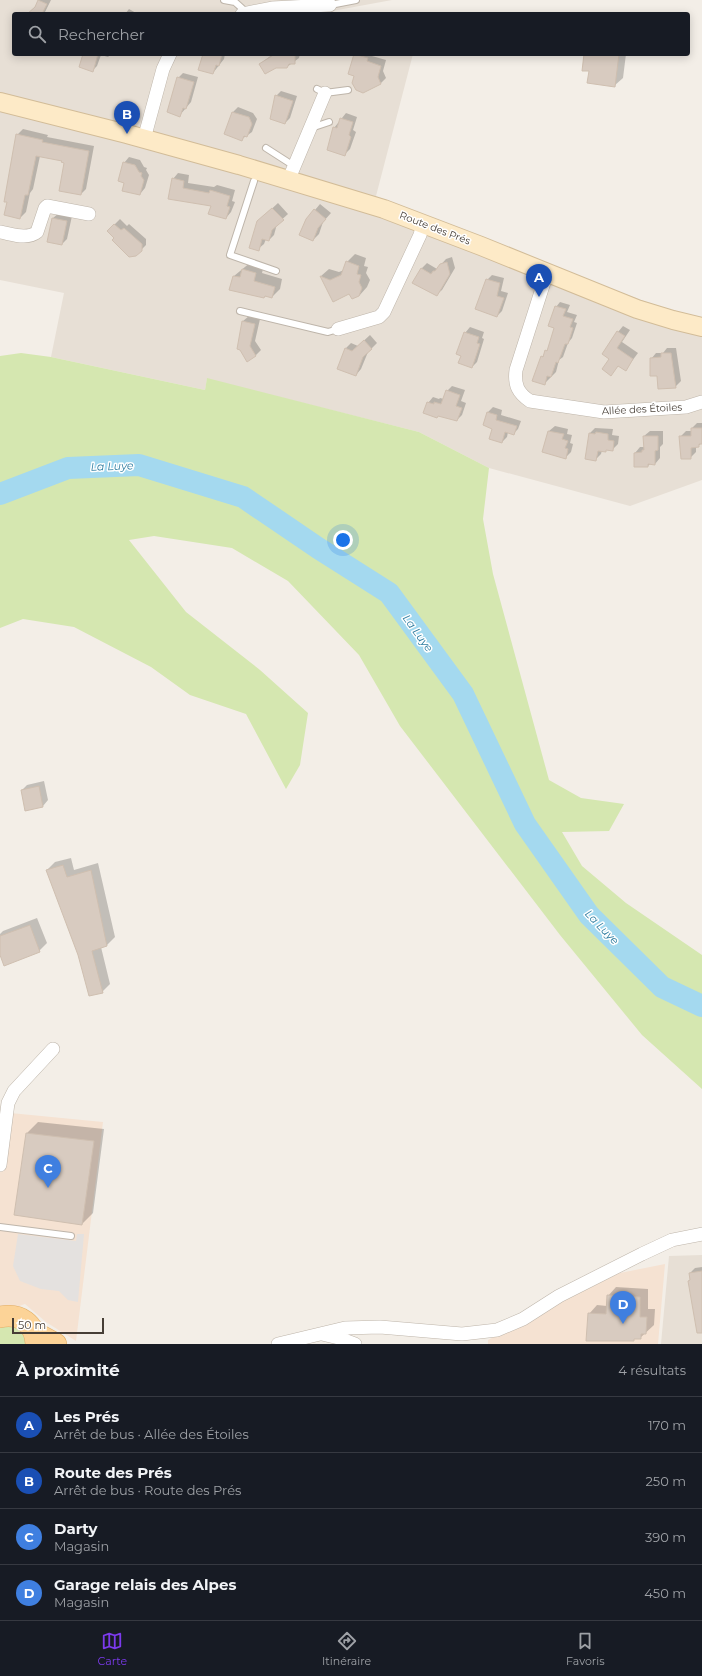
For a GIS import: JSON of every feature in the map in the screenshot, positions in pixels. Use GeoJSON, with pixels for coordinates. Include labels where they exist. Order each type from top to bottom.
{"type":"FeatureCollection","features":[{"type":"Feature","properties":{"kind":"main road"},"geometry":{"type":"LineString","coordinates":[[0,1317],[13,1316],[24,1319],[31,1326],[35,1338],[56,1344]]}},
{"type":"Feature","properties":{"kind":"street"},"geometry":{"type":"LineString","coordinates":[[253,12],[272,8],[328,2]]}},
{"type":"Feature","properties":{"kind":"street"},"geometry":{"type":"LineString","coordinates":[[144,139],[163,69],[169,56]]}},
{"type":"Feature","properties":{"kind":"street"},"geometry":{"type":"LineString","coordinates":[[291,173],[310,129],[321,91]]}},
{"type":"Feature","properties":{"kind":"street","name":"Route des Prés"},"geometry":{"type":"LineString","coordinates":[[0,102],[144,139],[291,173],[637,309],[702,327]]}},
{"type":"Feature","properties":{"kind":"street"},"geometry":{"type":"LineString","coordinates":[[0,232],[22,236],[35,234],[37,232],[44,208],[47,206],[89,214]]}},
{"type":"Feature","properties":{"kind":"street"},"geometry":{"type":"LineString","coordinates":[[338,329],[379,317],[384,312],[420,236],[423,224]]}},
{"type":"Feature","properties":{"kind":"street","name":"Allée des Étoiles"},"geometry":{"type":"LineString","coordinates":[[547,273],[516,370],[516,388],[522,396],[530,401],[604,412],[686,407],[702,402]]}},
{"type":"Feature","properties":{"kind":"street"},"geometry":{"type":"LineString","coordinates":[[0,1159],[8,1103],[14,1091],[53,1049]]}},
{"type":"Feature","properties":{"kind":"street"},"geometry":{"type":"LineString","coordinates":[[278,1344],[345,1328],[373,1327],[462,1334],[497,1330],[523,1319],[559,1296],[642,1254],[672,1240],[702,1234]]}},
{"type":"Feature","properties":{"kind":"street"},"geometry":{"type":"LineString","coordinates":[[319,1334],[339,1338],[355,1344]]}},
{"type":"Feature","properties":{"kind":"lane"},"geometry":{"type":"LineString","coordinates":[[224,0],[235,2],[242,12]]}},
{"type":"Feature","properties":{"kind":"lane"},"geometry":{"type":"LineString","coordinates":[[328,2],[356,0]]}},
{"type":"Feature","properties":{"kind":"lane"},"geometry":{"type":"LineString","coordinates":[[321,91],[348,90]]}},
{"type":"Feature","properties":{"kind":"lane"},"geometry":{"type":"LineString","coordinates":[[310,129],[329,122]]}},
{"type":"Feature","properties":{"kind":"lane"},"geometry":{"type":"LineString","coordinates":[[266,148],[291,173]]}},
{"type":"Feature","properties":{"kind":"lane"},"geometry":{"type":"LineString","coordinates":[[254,181],[230,255],[276,271]]}},
{"type":"Feature","properties":{"kind":"lane"},"geometry":{"type":"LineString","coordinates":[[240,311],[328,332],[338,329]]}},
{"type":"Feature","properties":{"kind":"lane"},"geometry":{"type":"LineString","coordinates":[[0,1227],[71,1236]]}},
{"type":"Feature","properties":{"kind":"shaded area"},"geometry":{"type":"Polygon","coordinates":[[[0,0],[392,0],[327,12],[12,12],[12,56],[412,56],[376,196],[577,276],[693,319],[702,320],[702,480],[630,506],[489,468],[419,432],[207,379],[205,390],[51,357],[64,293],[0,280],[0,0]]]}},
{"type":"Feature","properties":{"kind":"shaded area"},"geometry":{"type":"Polygon","coordinates":[[[0,1112],[103,1122],[76,1341],[46,1322],[25,1304],[0,1313],[0,1112]]]}},
{"type":"Feature","properties":{"kind":"shaded area"},"geometry":{"type":"Polygon","coordinates":[[[18,1234],[76,1241],[77,1234],[84,1234],[78,1302],[68,1300],[59,1291],[41,1289],[20,1281],[13,1266],[18,1234]]]}},
{"type":"Feature","properties":{"kind":"shaded area"},"geometry":{"type":"Polygon","coordinates":[[[702,1255],[702,1344],[661,1344],[669,1256],[702,1255]]]}},
{"type":"Feature","properties":{"kind":"shaded area"},"geometry":{"type":"Polygon","coordinates":[[[665,1264],[658,1344],[488,1344],[488,1340],[610,1275],[665,1264]]]}},
{"type":"Feature","properties":{"kind":"green space"},"geometry":{"type":"Polygon","coordinates":[[[21,353],[51,357],[205,390],[207,378],[419,432],[489,468],[483,519],[493,574],[549,780],[581,798],[624,804],[609,831],[562,832],[582,866],[626,903],[702,955],[702,1089],[642,1035],[560,935],[400,726],[359,655],[288,581],[232,548],[154,536],[129,540],[186,612],[260,670],[308,713],[300,765],[286,789],[246,714],[190,695],[151,667],[74,627],[23,619],[0,628],[0,356],[21,353]]]}},
{"type":"Feature","properties":{"kind":"green space"},"geometry":{"type":"Polygon","coordinates":[[[12,1324],[24,1332],[26,1344],[0,1344],[0,1325],[12,1324]]]}},
{"type":"Feature","properties":{"kind":"building"},"geometry":{"type":"Polygon","coordinates":[[[38,0],[47,4],[43,12],[29,12],[35,7],[38,0]]]}},
{"type":"Feature","properties":{"kind":"building"},"geometry":{"type":"Polygon","coordinates":[[[82,56],[97,56],[93,72],[79,67],[82,56]]]}},
{"type":"Feature","properties":{"kind":"building"},"geometry":{"type":"Polygon","coordinates":[[[202,56],[222,56],[219,66],[216,65],[213,74],[198,70],[202,56]]]}},
{"type":"Feature","properties":{"kind":"building"},"geometry":{"type":"Polygon","coordinates":[[[272,56],[295,56],[295,64],[289,64],[287,68],[276,68],[265,74],[259,64],[272,56]]]}},
{"type":"Feature","properties":{"kind":"building"},"geometry":{"type":"Polygon","coordinates":[[[353,56],[368,58],[367,61],[381,66],[378,77],[381,84],[363,93],[356,90],[352,83],[354,76],[348,74],[353,56]]]}},
{"type":"Feature","properties":{"kind":"building"},"geometry":{"type":"Polygon","coordinates":[[[584,56],[619,56],[615,87],[587,83],[589,71],[582,71],[584,56]]]}},
{"type":"Feature","properties":{"kind":"building"},"geometry":{"type":"Polygon","coordinates":[[[177,77],[194,82],[186,109],[183,108],[180,117],[167,112],[177,77]]]}},
{"type":"Feature","properties":{"kind":"building"},"geometry":{"type":"Polygon","coordinates":[[[275,95],[293,101],[285,124],[270,119],[275,95]]]}},
{"type":"Feature","properties":{"kind":"building"},"geometry":{"type":"Polygon","coordinates":[[[232,112],[249,117],[252,124],[247,137],[244,136],[242,141],[224,134],[232,112]]]}},
{"type":"Feature","properties":{"kind":"building"},"geometry":{"type":"Polygon","coordinates":[[[340,118],[353,122],[349,135],[351,137],[345,156],[327,150],[333,127],[337,128],[340,118]]]}},
{"type":"Feature","properties":{"kind":"building"},"geometry":{"type":"Polygon","coordinates":[[[16,134],[43,140],[42,142],[89,151],[81,195],[59,191],[64,163],[61,162],[62,161],[36,156],[28,195],[25,195],[20,219],[4,215],[7,202],[4,202],[16,134]]]}},
{"type":"Feature","properties":{"kind":"building"},"geometry":{"type":"Polygon","coordinates":[[[123,162],[135,165],[139,172],[142,173],[141,176],[144,180],[140,195],[122,191],[124,183],[118,181],[123,162]]]}},
{"type":"Feature","properties":{"kind":"building"},"geometry":{"type":"Polygon","coordinates":[[[172,178],[184,181],[183,188],[209,193],[210,190],[230,196],[227,206],[230,207],[226,219],[208,214],[211,206],[168,199],[172,178]]]}},
{"type":"Feature","properties":{"kind":"building"},"geometry":{"type":"Polygon","coordinates":[[[272,208],[284,220],[272,230],[269,241],[262,239],[259,251],[249,248],[257,221],[272,208]]]}},
{"type":"Feature","properties":{"kind":"building"},"geometry":{"type":"Polygon","coordinates":[[[314,209],[326,219],[318,228],[313,241],[299,235],[306,219],[314,209]]]}},
{"type":"Feature","properties":{"kind":"building"},"geometry":{"type":"Polygon","coordinates":[[[52,218],[67,221],[62,245],[47,242],[52,218]]]}},
{"type":"Feature","properties":{"kind":"building"},"geometry":{"type":"Polygon","coordinates":[[[114,224],[121,230],[124,228],[142,244],[142,251],[136,256],[129,257],[112,240],[114,238],[107,231],[114,224]]]}},
{"type":"Feature","properties":{"kind":"building"},"geometry":{"type":"Polygon","coordinates":[[[346,261],[359,266],[357,274],[361,275],[359,282],[362,288],[359,296],[352,299],[349,294],[333,302],[320,276],[330,280],[341,275],[346,261]]]}},
{"type":"Feature","properties":{"kind":"building"},"geometry":{"type":"Polygon","coordinates":[[[447,262],[450,274],[437,296],[412,283],[421,268],[431,274],[440,264],[447,262]]]}},
{"type":"Feature","properties":{"kind":"building"},"geometry":{"type":"Polygon","coordinates":[[[242,269],[256,273],[254,281],[275,287],[272,298],[265,296],[264,298],[229,290],[233,276],[240,277],[242,269]]]}},
{"type":"Feature","properties":{"kind":"building"},"geometry":{"type":"Polygon","coordinates":[[[486,279],[500,283],[497,296],[504,298],[497,317],[475,309],[486,279]]]}},
{"type":"Feature","properties":{"kind":"building"},"geometry":{"type":"Polygon","coordinates":[[[555,306],[566,309],[563,316],[573,319],[570,327],[573,328],[568,344],[565,344],[558,363],[556,362],[551,377],[547,376],[545,385],[532,381],[541,356],[543,357],[545,350],[547,351],[554,328],[548,326],[555,306]]]}},
{"type":"Feature","properties":{"kind":"building"},"geometry":{"type":"Polygon","coordinates":[[[242,321],[255,324],[250,346],[256,356],[247,362],[240,350],[237,349],[242,321]]]}},
{"type":"Feature","properties":{"kind":"building"},"geometry":{"type":"Polygon","coordinates":[[[617,331],[625,336],[617,348],[633,359],[626,371],[618,366],[611,376],[602,369],[609,359],[602,354],[617,331]]]}},
{"type":"Feature","properties":{"kind":"building"},"geometry":{"type":"Polygon","coordinates":[[[464,332],[479,337],[477,343],[480,344],[472,368],[458,363],[461,356],[456,354],[464,332]]]}},
{"type":"Feature","properties":{"kind":"building"},"geometry":{"type":"Polygon","coordinates":[[[364,340],[372,349],[363,357],[356,376],[337,369],[345,348],[352,351],[364,340]]]}},
{"type":"Feature","properties":{"kind":"building"},"geometry":{"type":"Polygon","coordinates":[[[661,353],[671,353],[676,388],[658,389],[657,376],[650,376],[650,358],[661,357],[661,353]]]}},
{"type":"Feature","properties":{"kind":"building"},"geometry":{"type":"Polygon","coordinates":[[[446,390],[460,395],[456,406],[462,408],[457,421],[438,416],[437,418],[423,413],[427,402],[441,404],[446,390]]]}},
{"type":"Feature","properties":{"kind":"building"},"geometry":{"type":"Polygon","coordinates":[[[487,412],[497,415],[496,420],[517,426],[514,435],[505,432],[502,443],[489,439],[492,429],[483,425],[487,412]]]}},
{"type":"Feature","properties":{"kind":"building"},"geometry":{"type":"Polygon","coordinates":[[[691,428],[702,428],[702,444],[699,444],[699,447],[691,448],[691,459],[681,459],[679,436],[691,436],[691,428]]]}},
{"type":"Feature","properties":{"kind":"building"},"geometry":{"type":"Polygon","coordinates":[[[548,431],[564,434],[562,439],[568,441],[565,448],[568,449],[566,459],[542,452],[548,431]]]}},
{"type":"Feature","properties":{"kind":"building"},"geometry":{"type":"Polygon","coordinates":[[[596,432],[608,434],[608,440],[614,441],[613,451],[598,451],[596,461],[585,459],[589,433],[595,434],[596,432]]]}},
{"type":"Feature","properties":{"kind":"building"},"geometry":{"type":"Polygon","coordinates":[[[643,436],[658,436],[658,450],[655,451],[655,465],[648,464],[648,467],[634,467],[634,453],[642,452],[642,450],[644,450],[643,436]]]}},
{"type":"Feature","properties":{"kind":"building"},"geometry":{"type":"Polygon","coordinates":[[[39,786],[43,807],[25,811],[21,790],[39,786]]]}},
{"type":"Feature","properties":{"kind":"building"},"geometry":{"type":"Polygon","coordinates":[[[63,865],[67,877],[91,870],[107,946],[92,951],[103,993],[89,996],[78,955],[46,870],[63,865]]]}},
{"type":"Feature","properties":{"kind":"building"},"geometry":{"type":"Polygon","coordinates":[[[30,925],[40,952],[4,966],[0,955],[0,936],[30,925]]]}},
{"type":"Feature","properties":{"kind":"building"},"geometry":{"type":"Polygon","coordinates":[[[26,1133],[94,1141],[82,1225],[14,1215],[26,1133]]]}},
{"type":"Feature","properties":{"kind":"building"},"geometry":{"type":"Polygon","coordinates":[[[702,1271],[702,1333],[697,1333],[688,1281],[690,1280],[689,1273],[702,1271]]]}},
{"type":"Feature","properties":{"kind":"building"},"geometry":{"type":"Polygon","coordinates":[[[607,1295],[640,1297],[640,1317],[647,1317],[646,1334],[641,1334],[641,1339],[634,1339],[634,1341],[586,1341],[588,1313],[606,1314],[607,1295]]]}},
{"type":"Feature","properties":{"kind":"waterway","name":"La Luye"},"geometry":{"type":"LineString","coordinates":[[0,494],[68,468],[139,465],[243,497],[318,548],[389,593],[463,694],[525,824],[589,915],[662,987],[702,1006]]}},
{"type":"Feature","properties":{"kind":"place","name":"Route des Prés"},"geometry":{"type":"Point","coordinates":[127,134]}},
{"type":"Feature","properties":{"kind":"place","name":"Les Prés"},"geometry":{"type":"Point","coordinates":[539,297]}},
{"type":"Feature","properties":{"kind":"place","name":"Darty"},"geometry":{"type":"Point","coordinates":[48,1188]}},
{"type":"Feature","properties":{"kind":"place","name":"Garage relais des Alpes"},"geometry":{"type":"Point","coordinates":[623,1324]}}]}
